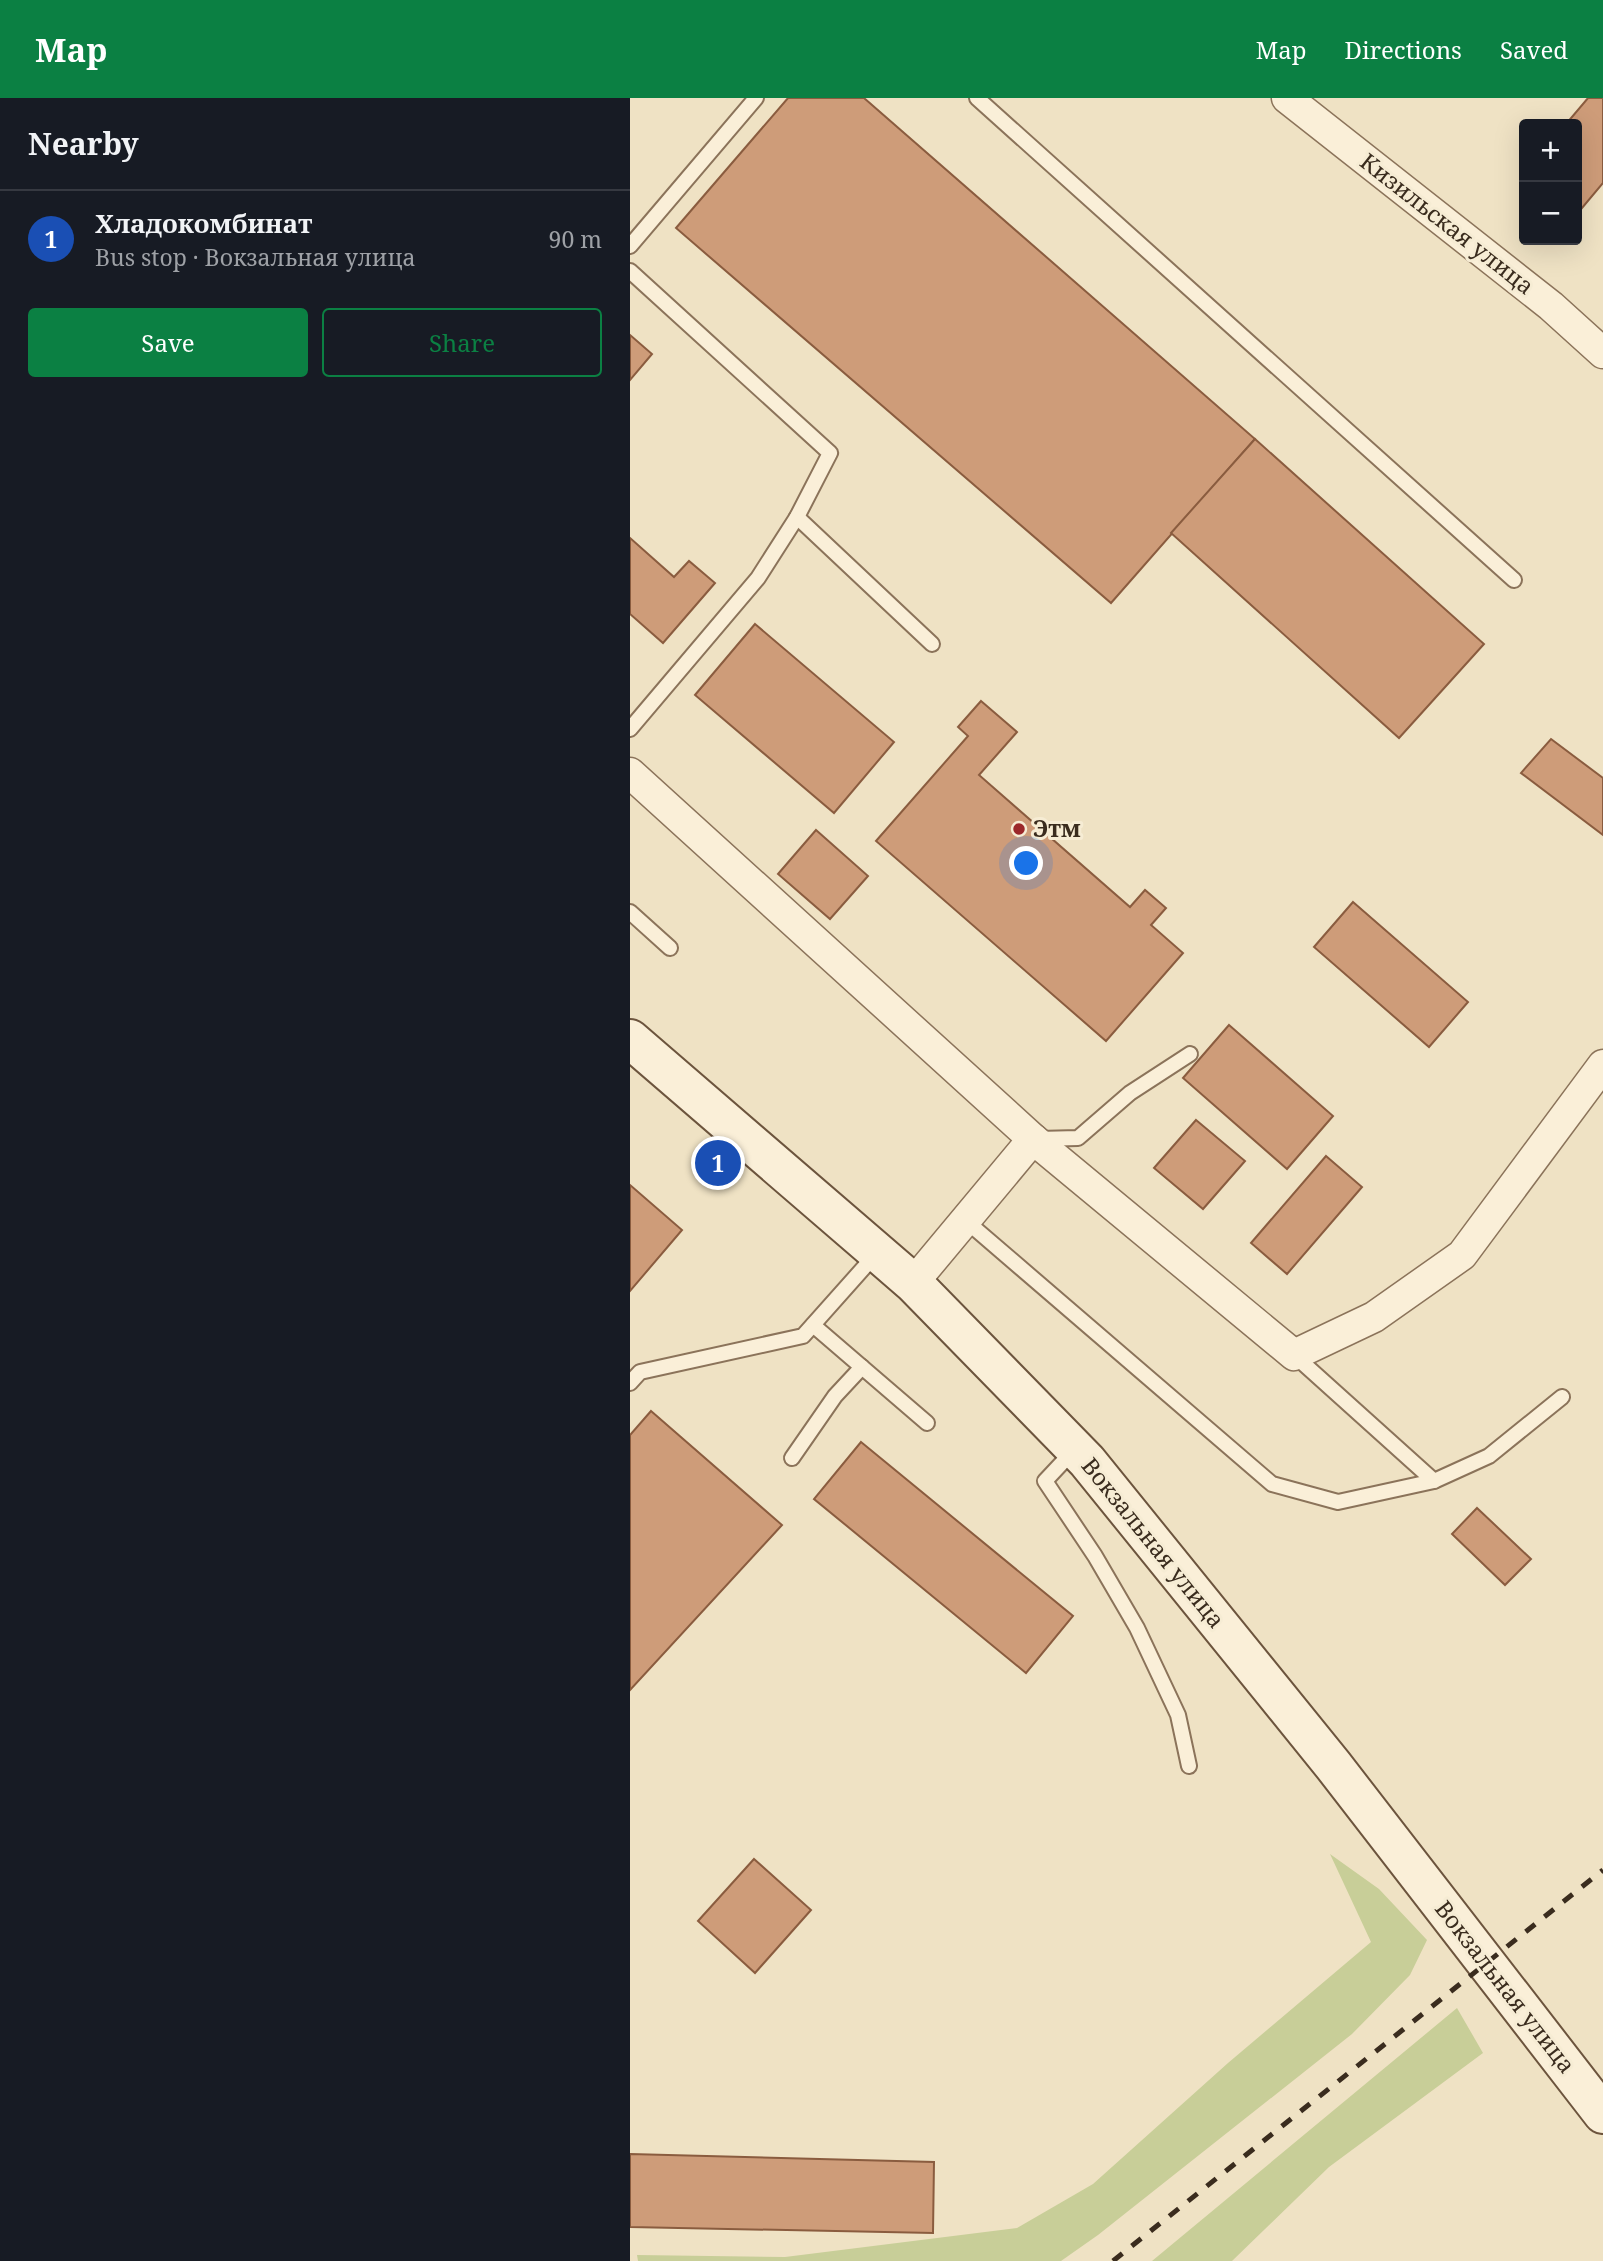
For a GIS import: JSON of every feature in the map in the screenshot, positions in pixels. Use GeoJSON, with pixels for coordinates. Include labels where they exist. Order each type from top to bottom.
{"type":"FeatureCollection","features":[{"type":"Feature","properties":{"kind":"main road","name":"Вокзальная улица"},"geometry":{"type":"LineString","coordinates":[[630,1039],[913,1283],[1075,1449],[1333,1765],[1603,2114]]}},
{"type":"Feature","properties":{"kind":"street","name":"Кизильская улица"},"geometry":{"type":"LineString","coordinates":[[1295,100],[1551,306],[1603,353]]}},
{"type":"Feature","properties":{"kind":"street"},"geometry":{"type":"LineString","coordinates":[[630,773],[1033,1139],[1294,1355],[1374,1317],[1462,1255],[1603,1065]]}},
{"type":"Feature","properties":{"kind":"street"},"geometry":{"type":"LineString","coordinates":[[913,1283],[1033,1139]]}},
{"type":"Feature","properties":{"kind":"lane"},"geometry":{"type":"LineString","coordinates":[[630,246],[756,98]]}},
{"type":"Feature","properties":{"kind":"lane"},"geometry":{"type":"LineString","coordinates":[[977,98],[1514,580]]}},
{"type":"Feature","properties":{"kind":"lane"},"geometry":{"type":"LineString","coordinates":[[630,271],[830,453],[797,517],[758,578],[630,729]]}},
{"type":"Feature","properties":{"kind":"lane"},"geometry":{"type":"LineString","coordinates":[[797,517],[932,644]]}},
{"type":"Feature","properties":{"kind":"lane"},"geometry":{"type":"LineString","coordinates":[[630,912],[670,948]]}},
{"type":"Feature","properties":{"kind":"lane"},"geometry":{"type":"LineString","coordinates":[[1033,1139],[1078,1138],[1130,1093],[1190,1054]]}},
{"type":"Feature","properties":{"kind":"lane"},"geometry":{"type":"LineString","coordinates":[[965,1220],[1272,1484],[1338,1502],[1434,1481],[1489,1456],[1562,1397]]}},
{"type":"Feature","properties":{"kind":"lane"},"geometry":{"type":"LineString","coordinates":[[633,1377],[803,1336],[877,1252]]}},
{"type":"Feature","properties":{"kind":"lane"},"geometry":{"type":"LineString","coordinates":[[813,1325],[927,1423]]}},
{"type":"Feature","properties":{"kind":"lane"},"geometry":{"type":"LineString","coordinates":[[1294,1355],[1434,1481]]}},
{"type":"Feature","properties":{"kind":"lane"},"geometry":{"type":"LineString","coordinates":[[792,1458],[835,1396],[862,1367]]}},
{"type":"Feature","properties":{"kind":"lane"},"geometry":{"type":"LineString","coordinates":[[1075,1449],[1045,1481],[1113,1584],[1137,1628],[1178,1715],[1189,1766]]}},
{"type":"Feature","properties":{"kind":"green space"},"geometry":{"type":"Polygon","coordinates":[[[1330,1854],[1379,1889],[1427,1940],[1410,1975],[1352,2034],[1098,2235],[1061,2261],[638,2261],[637,2255],[785,2257],[1017,2228],[1093,2184],[1228,2063],[1371,1942],[1330,1854]]]}},
{"type":"Feature","properties":{"kind":"green space"},"geometry":{"type":"Polygon","coordinates":[[[1457,2008],[1483,2053],[1329,2167],[1232,2261],[1152,2261],[1457,2008]]]}},
{"type":"Feature","properties":{"kind":"building"},"geometry":{"type":"Polygon","coordinates":[[[788,98],[864,98],[1255,439],[1111,603],[676,228],[788,98]]]}},
{"type":"Feature","properties":{"kind":"building"},"geometry":{"type":"Polygon","coordinates":[[[1588,98],[1603,98],[1603,183],[1582,208],[1582,119],[1570,119],[1588,98]]]}},
{"type":"Feature","properties":{"kind":"building"},"geometry":{"type":"Polygon","coordinates":[[[630,335],[652,354],[630,380],[630,335]]]}},
{"type":"Feature","properties":{"kind":"building"},"geometry":{"type":"Polygon","coordinates":[[[1255,439],[1484,644],[1399,738],[1171,533],[1255,439]]]}},
{"type":"Feature","properties":{"kind":"building"},"geometry":{"type":"Polygon","coordinates":[[[630,538],[674,577],[689,561],[715,583],[663,643],[630,614],[630,538]]]}},
{"type":"Feature","properties":{"kind":"building"},"geometry":{"type":"Polygon","coordinates":[[[755,624],[894,742],[834,813],[695,695],[755,624]]]}},
{"type":"Feature","properties":{"kind":"building"},"geometry":{"type":"Polygon","coordinates":[[[981,701],[1017,732],[979,775],[1130,907],[1145,890],[1166,908],[1151,925],[1183,953],[1106,1041],[876,841],[968,736],[958,727],[981,701]]]}},
{"type":"Feature","properties":{"kind":"building"},"geometry":{"type":"Polygon","coordinates":[[[1551,739],[1603,778],[1603,835],[1521,773],[1551,739]]]}},
{"type":"Feature","properties":{"kind":"building"},"geometry":{"type":"Polygon","coordinates":[[[816,830],[868,876],[830,919],[778,874],[816,830]]]}},
{"type":"Feature","properties":{"kind":"building"},"geometry":{"type":"Polygon","coordinates":[[[1353,902],[1468,1002],[1429,1047],[1314,947],[1353,902]]]}},
{"type":"Feature","properties":{"kind":"building"},"geometry":{"type":"Polygon","coordinates":[[[1229,1025],[1333,1116],[1287,1169],[1183,1078],[1229,1025]]]}},
{"type":"Feature","properties":{"kind":"building"},"geometry":{"type":"Polygon","coordinates":[[[1196,1120],[1245,1161],[1203,1209],[1154,1168],[1196,1120]]]}},
{"type":"Feature","properties":{"kind":"building"},"geometry":{"type":"Polygon","coordinates":[[[1326,1156],[1362,1187],[1287,1274],[1251,1243],[1326,1156]]]}},
{"type":"Feature","properties":{"kind":"building"},"geometry":{"type":"Polygon","coordinates":[[[630,1185],[682,1230],[630,1291],[630,1185]]]}},
{"type":"Feature","properties":{"kind":"building"},"geometry":{"type":"Polygon","coordinates":[[[651,1411],[782,1525],[630,1690],[630,1435],[651,1411]]]}},
{"type":"Feature","properties":{"kind":"building"},"geometry":{"type":"Polygon","coordinates":[[[861,1442],[1073,1616],[1026,1673],[814,1499],[861,1442]]]}},
{"type":"Feature","properties":{"kind":"building"},"geometry":{"type":"Polygon","coordinates":[[[1477,1508],[1531,1559],[1505,1585],[1452,1534],[1477,1508]]]}},
{"type":"Feature","properties":{"kind":"building"},"geometry":{"type":"Polygon","coordinates":[[[754,1859],[811,1910],[755,1973],[698,1921],[754,1859]]]}},
{"type":"Feature","properties":{"kind":"building"},"geometry":{"type":"Polygon","coordinates":[[[630,2154],[934,2162],[933,2233],[630,2227],[630,2154]]]}},
{"type":"Feature","properties":{"kind":"railway"},"geometry":{"type":"LineString","coordinates":[[1113,2261],[1603,1870]]}},
{"type":"Feature","properties":{"kind":"place","name":"Этм"},"geometry":{"type":"Point","coordinates":[1019,829]}},
{"type":"Feature","properties":{"kind":"place","name":"Хладокомбинат"},"geometry":{"type":"Point","coordinates":[718,1163]}}]}
